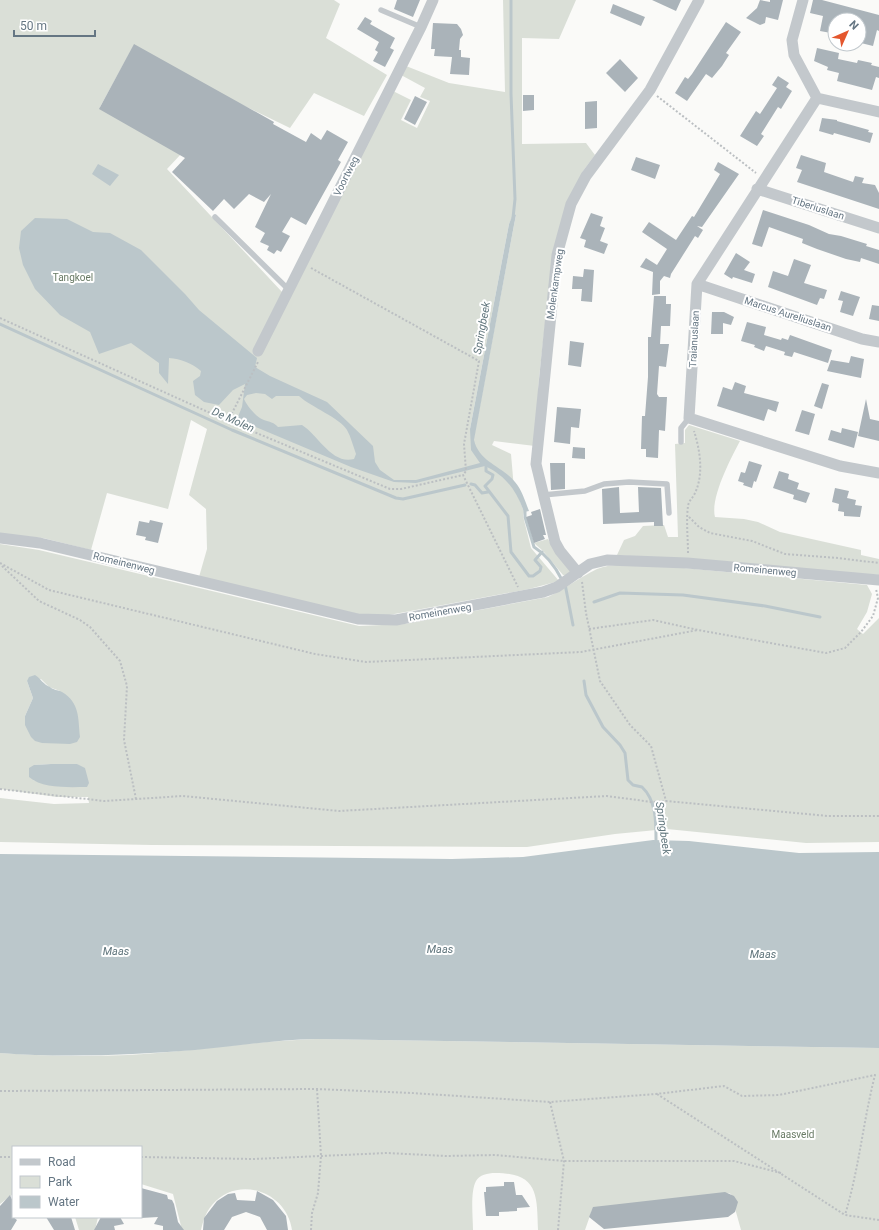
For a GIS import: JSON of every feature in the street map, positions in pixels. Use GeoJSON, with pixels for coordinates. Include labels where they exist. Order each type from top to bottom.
{"type":"FeatureCollection","features":[{"type":"Feature","properties":{"kind":"street","name":"Voortweg"},"geometry":{"type":"LineString","coordinates":[[258,350],[421,28],[433,0]]}},
{"type":"Feature","properties":{"kind":"street","name":"Molenkampweg"},"geometry":{"type":"LineString","coordinates":[[574,576],[555,542],[536,464],[557,254],[572,204],[586,176],[650,90],[699,0]]}},
{"type":"Feature","properties":{"kind":"street"},"geometry":{"type":"LineString","coordinates":[[803,0],[792,40],[794,55],[817,98],[879,112]]}},
{"type":"Feature","properties":{"kind":"street","name":"Traianuslaan"},"geometry":{"type":"LineString","coordinates":[[689,418],[697,284],[817,98]]}},
{"type":"Feature","properties":{"kind":"street","name":"Tiberiuslaan"},"geometry":{"type":"LineString","coordinates":[[757,189],[879,228]]}},
{"type":"Feature","properties":{"kind":"street","name":"Marcus Aureliuslaan"},"geometry":{"type":"LineString","coordinates":[[697,284],[862,339],[879,342]]}},
{"type":"Feature","properties":{"kind":"street"},"geometry":{"type":"LineString","coordinates":[[689,418],[840,466],[879,473]]}},
{"type":"Feature","properties":{"kind":"street","name":"Romeinenweg"},"geometry":{"type":"LineString","coordinates":[[0,538],[40,542],[358,619],[396,620],[543,592],[557,587],[590,564],[607,560],[687,563],[877,580]]}},
{"type":"Feature","properties":{"kind":"lane"},"geometry":{"type":"LineString","coordinates":[[381,10],[421,28]]}},
{"type":"Feature","properties":{"kind":"lane"},"geometry":{"type":"LineString","coordinates":[[216,217],[289,290]]}},
{"type":"Feature","properties":{"kind":"lane"},"geometry":{"type":"LineString","coordinates":[[681,442],[681,428],[689,418]]}},
{"type":"Feature","properties":{"kind":"lane"},"geometry":{"type":"LineString","coordinates":[[543,495],[585,491],[604,484],[629,482],[667,484],[668,513]]}},
{"type":"Feature","properties":{"kind":"path"},"geometry":{"type":"LineString","coordinates":[[650,90],[764,178]]}},
{"type":"Feature","properties":{"kind":"path"},"geometry":{"type":"LineString","coordinates":[[0,318],[228,421],[390,489],[401,489],[463,475],[466,471],[464,444],[479,361],[302,263]]}},
{"type":"Feature","properties":{"kind":"path"},"geometry":{"type":"LineString","coordinates":[[228,421],[258,363]]}},
{"type":"Feature","properties":{"kind":"path"},"geometry":{"type":"LineString","coordinates":[[687,563],[689,501],[695,494],[699,482],[701,465],[695,433],[689,418]]}},
{"type":"Feature","properties":{"kind":"path"},"geometry":{"type":"LineString","coordinates":[[463,475],[523,596]]}},
{"type":"Feature","properties":{"kind":"path"},"geometry":{"type":"LineString","coordinates":[[688,517],[699,527],[710,533],[752,541],[785,554],[879,563]]}},
{"type":"Feature","properties":{"kind":"path"},"geometry":{"type":"LineString","coordinates":[[0,564],[49,590],[316,654],[366,662],[581,652],[698,630]]}},
{"type":"Feature","properties":{"kind":"path"},"geometry":{"type":"LineString","coordinates":[[0,564],[39,601],[80,620],[90,627],[120,660],[127,686],[124,740],[136,799]]}},
{"type":"Feature","properties":{"kind":"path"},"geometry":{"type":"LineString","coordinates":[[574,576],[582,582],[589,629],[600,681],[630,725],[651,746],[666,801]]}},
{"type":"Feature","properties":{"kind":"path"},"geometry":{"type":"LineString","coordinates":[[589,629],[653,620],[698,630],[826,653],[845,648],[873,616],[878,598],[877,580]]}},
{"type":"Feature","properties":{"kind":"path"},"geometry":{"type":"LineString","coordinates":[[0,789],[104,801],[183,796],[339,810],[607,796],[652,802],[666,801],[828,816],[879,816]]}},
{"type":"Feature","properties":{"kind":"path"},"geometry":{"type":"LineString","coordinates":[[0,1091],[316,1089],[412,1093],[550,1102],[656,1094],[724,1086],[742,1096],[779,1095],[875,1075],[868,1103],[854,1187],[845,1216]]}},
{"type":"Feature","properties":{"kind":"path"},"geometry":{"type":"LineString","coordinates":[[311,1230],[312,1213],[318,1193],[321,1156],[316,1089]]}},
{"type":"Feature","properties":{"kind":"path"},"geometry":{"type":"LineString","coordinates":[[656,1094],[845,1216],[879,1220]]}},
{"type":"Feature","properties":{"kind":"path"},"geometry":{"type":"LineString","coordinates":[[550,1102],[564,1161],[558,1230]]}},
{"type":"Feature","properties":{"kind":"path"},"geometry":{"type":"LineString","coordinates":[[142,1157],[254,1159],[387,1153],[446,1156],[495,1155],[564,1161],[734,1161],[781,1174]]}},
{"type":"Feature","properties":{"kind":"path"},"geometry":{"type":"LineString","coordinates":[[0,1157],[12,1157]]}},
{"type":"Feature","properties":{"kind":"green space"},"geometry":{"type":"Polygon","coordinates":[[[0,0],[334,0],[340,4],[326,38],[387,75],[364,116],[314,93],[290,128],[226,97],[134,45],[100,107],[182,153],[167,169],[283,293],[393,91],[411,100],[401,120],[417,128],[430,101],[420,97],[425,88],[401,75],[406,66],[449,83],[505,92],[503,0],[576,0],[559,39],[522,38],[522,144],[586,143],[595,155],[583,171],[576,187],[553,254],[539,378],[535,446],[494,441],[492,445],[511,454],[514,489],[524,512],[523,516],[531,548],[559,581],[529,589],[389,615],[366,616],[199,577],[207,549],[206,509],[189,495],[207,429],[191,420],[168,509],[107,493],[91,550],[43,538],[0,534],[0,0]],[[513,215],[509,224],[470,429],[474,437],[514,225],[516,215],[513,215]]]}},
{"type":"Feature","properties":{"kind":"green space"},"geometry":{"type":"Polygon","coordinates":[[[689,425],[740,441],[718,489],[714,509],[715,517],[744,519],[758,522],[780,532],[861,550],[861,555],[879,559],[879,575],[617,555],[624,540],[635,536],[643,526],[664,525],[668,537],[678,537],[675,444],[685,443],[685,430],[689,425]]]}},
{"type":"Feature","properties":{"kind":"green space"},"geometry":{"type":"Polygon","coordinates":[[[548,539],[556,553],[569,568],[571,575],[563,575],[543,551],[534,543],[548,539]]]}},
{"type":"Feature","properties":{"kind":"green space"},"geometry":{"type":"Polygon","coordinates":[[[0,544],[39,550],[359,626],[405,624],[548,597],[597,569],[613,565],[630,564],[867,585],[872,594],[867,612],[857,629],[863,634],[879,618],[879,842],[806,843],[667,829],[615,834],[527,847],[152,845],[0,842],[0,798],[54,804],[89,803],[88,797],[57,797],[0,789],[0,544]],[[41,679],[27,681],[33,698],[25,716],[25,725],[60,691],[49,687],[41,679]],[[77,764],[34,765],[33,780],[56,786],[86,787],[77,764]]]}},
{"type":"Feature","properties":{"kind":"green space","name":"Maasveld"},"geometry":{"type":"Polygon","coordinates":[[[316,1039],[879,1048],[879,1230],[741,1230],[731,1194],[728,1193],[592,1210],[585,1230],[538,1230],[537,1206],[532,1188],[520,1177],[509,1174],[495,1173],[481,1176],[477,1179],[474,1186],[472,1198],[473,1230],[292,1230],[288,1217],[281,1206],[271,1197],[260,1192],[247,1189],[235,1190],[223,1196],[212,1205],[205,1217],[201,1230],[182,1230],[173,1194],[142,1184],[142,1146],[12,1146],[12,1195],[0,1204],[0,1053],[64,1056],[128,1055],[175,1052],[292,1040],[316,1039]]]}},
{"type":"Feature","properties":{"kind":"green space"},"geometry":{"type":"Polygon","coordinates":[[[75,1218],[98,1218],[95,1230],[79,1230],[75,1218]]]}},
{"type":"Feature","properties":{"kind":"water"},"geometry":{"type":"Polygon","coordinates":[[[98,164],[119,175],[110,186],[92,174],[98,164]]]}},
{"type":"Feature","properties":{"kind":"water","name":"Tangkoel"},"geometry":{"type":"Polygon","coordinates":[[[513,214],[516,215],[474,440],[481,454],[510,477],[517,485],[529,511],[524,512],[514,490],[509,484],[499,474],[485,466],[416,483],[394,482],[351,467],[237,419],[242,407],[245,384],[233,390],[219,405],[204,402],[195,395],[193,381],[200,376],[201,371],[182,360],[169,358],[168,384],[159,373],[159,363],[131,343],[99,354],[90,332],[60,315],[35,289],[23,265],[19,248],[21,231],[35,218],[67,219],[93,232],[110,233],[141,250],[199,310],[257,358],[255,367],[270,376],[327,402],[373,446],[375,462],[380,470],[394,480],[416,480],[480,463],[471,450],[470,429],[509,224],[513,214]],[[256,393],[247,395],[244,399],[258,417],[273,423],[278,427],[302,425],[332,454],[346,460],[354,459],[356,454],[350,436],[347,430],[338,421],[299,396],[276,396],[272,399],[265,394],[256,393]]]}},
{"type":"Feature","properties":{"kind":"water"},"geometry":{"type":"Polygon","coordinates":[[[35,675],[46,685],[62,692],[72,701],[78,717],[80,737],[77,742],[70,744],[42,743],[35,741],[31,737],[25,725],[25,716],[33,698],[27,681],[29,677],[35,675]]]}},
{"type":"Feature","properties":{"kind":"water"},"geometry":{"type":"Polygon","coordinates":[[[77,764],[85,768],[89,783],[87,787],[64,787],[41,784],[29,777],[29,768],[34,765],[77,764]]]}},
{"type":"Feature","properties":{"kind":"water","name":"Maas"},"geometry":{"type":"Polygon","coordinates":[[[653,840],[689,841],[799,853],[879,852],[879,1048],[316,1039],[146,1053],[73,1056],[0,1053],[0,854],[452,859],[523,857],[653,840]]]}},
{"type":"Feature","properties":{"kind":"building"},"geometry":{"type":"Polygon","coordinates":[[[397,0],[420,0],[413,17],[394,9],[397,0]]]}},
{"type":"Feature","properties":{"kind":"building"},"geometry":{"type":"Polygon","coordinates":[[[652,0],[681,0],[676,11],[652,0]]]}},
{"type":"Feature","properties":{"kind":"building"},"geometry":{"type":"Polygon","coordinates":[[[760,0],[770,2],[770,0],[783,0],[778,20],[766,17],[765,23],[760,25],[746,18],[757,8],[760,0]]]}},
{"type":"Feature","properties":{"kind":"building"},"geometry":{"type":"Polygon","coordinates":[[[813,0],[822,0],[879,15],[879,31],[877,30],[873,46],[867,44],[867,12],[827,12],[827,32],[820,31],[823,16],[810,13],[813,0]]]}},
{"type":"Feature","properties":{"kind":"building"},"geometry":{"type":"Polygon","coordinates":[[[613,4],[645,17],[641,26],[610,13],[613,4]]]}},
{"type":"Feature","properties":{"kind":"building"},"geometry":{"type":"Polygon","coordinates":[[[365,17],[372,21],[370,24],[395,38],[390,48],[394,50],[385,67],[373,61],[378,52],[375,50],[379,42],[357,29],[365,17]]]}},
{"type":"Feature","properties":{"kind":"building"},"geometry":{"type":"Polygon","coordinates":[[[726,22],[741,32],[726,53],[729,55],[722,66],[712,78],[706,74],[687,101],[675,93],[685,77],[688,79],[692,74],[726,22]]]}},
{"type":"Feature","properties":{"kind":"building"},"geometry":{"type":"Polygon","coordinates":[[[433,23],[457,24],[461,29],[463,35],[460,39],[459,50],[461,50],[461,57],[470,58],[469,75],[450,74],[452,57],[434,56],[435,49],[431,49],[433,23]]]}},
{"type":"Feature","properties":{"kind":"building"},"geometry":{"type":"Polygon","coordinates":[[[134,44],[274,122],[273,124],[306,142],[311,133],[321,140],[327,130],[348,142],[338,160],[341,162],[306,225],[291,217],[282,232],[290,236],[281,252],[277,250],[274,254],[267,250],[269,246],[260,242],[265,233],[255,227],[271,194],[264,202],[249,194],[234,209],[224,199],[213,211],[172,172],[185,158],[99,109],[134,44]]]}},
{"type":"Feature","properties":{"kind":"building"},"geometry":{"type":"Polygon","coordinates":[[[817,48],[827,50],[827,52],[839,53],[838,59],[857,63],[858,60],[872,63],[871,65],[879,67],[879,78],[876,77],[872,90],[837,81],[839,73],[827,70],[828,67],[814,61],[817,48]]]}},
{"type":"Feature","properties":{"kind":"building"},"geometry":{"type":"Polygon","coordinates":[[[620,59],[638,78],[625,92],[606,73],[620,59]]]}},
{"type":"Feature","properties":{"kind":"building"},"geometry":{"type":"Polygon","coordinates":[[[778,76],[789,83],[786,87],[792,91],[781,109],[778,107],[761,134],[764,136],[757,146],[740,136],[756,111],[760,114],[777,88],[772,85],[778,76]]]}},
{"type":"Feature","properties":{"kind":"building"},"geometry":{"type":"Polygon","coordinates":[[[523,95],[534,95],[534,110],[523,111],[523,95]]]}},
{"type":"Feature","properties":{"kind":"building"},"geometry":{"type":"Polygon","coordinates":[[[415,96],[427,102],[415,125],[404,119],[415,96]]]}},
{"type":"Feature","properties":{"kind":"building"},"geometry":{"type":"Polygon","coordinates":[[[597,101],[597,128],[585,129],[585,102],[597,101]]]}},
{"type":"Feature","properties":{"kind":"building"},"geometry":{"type":"Polygon","coordinates":[[[822,118],[837,120],[869,130],[868,132],[873,133],[870,143],[834,133],[833,135],[819,131],[822,118]]]}},
{"type":"Feature","properties":{"kind":"building"},"geometry":{"type":"Polygon","coordinates":[[[801,155],[826,163],[824,172],[853,182],[855,176],[864,178],[862,183],[875,185],[879,193],[879,209],[797,182],[802,170],[796,168],[801,155]]]}},
{"type":"Feature","properties":{"kind":"building"},"geometry":{"type":"Polygon","coordinates":[[[636,157],[660,165],[655,179],[631,170],[636,157]]]}},
{"type":"Feature","properties":{"kind":"building"},"geometry":{"type":"Polygon","coordinates":[[[718,162],[739,174],[702,227],[697,226],[703,230],[698,238],[695,236],[670,278],[664,276],[660,281],[660,294],[652,295],[653,272],[640,267],[646,258],[657,265],[667,249],[642,232],[649,222],[676,240],[692,216],[694,217],[720,174],[714,170],[718,162]]]}},
{"type":"Feature","properties":{"kind":"building"},"geometry":{"type":"Polygon","coordinates":[[[763,210],[809,225],[829,234],[867,244],[866,246],[879,250],[879,264],[861,258],[860,262],[846,259],[802,243],[803,239],[769,227],[762,247],[752,244],[763,210]]]}},
{"type":"Feature","properties":{"kind":"building"},"geometry":{"type":"Polygon","coordinates":[[[591,213],[603,217],[600,226],[605,228],[600,241],[608,244],[604,254],[584,247],[586,240],[580,238],[591,213]]]}},
{"type":"Feature","properties":{"kind":"building"},"geometry":{"type":"Polygon","coordinates":[[[736,253],[750,262],[744,270],[755,274],[752,283],[733,277],[732,279],[724,274],[736,253]]]}},
{"type":"Feature","properties":{"kind":"building"},"geometry":{"type":"Polygon","coordinates":[[[794,259],[811,265],[804,283],[827,290],[824,299],[820,298],[817,305],[768,287],[773,271],[788,276],[794,259]]]}},
{"type":"Feature","properties":{"kind":"building"},"geometry":{"type":"Polygon","coordinates":[[[584,269],[594,270],[592,302],[581,301],[582,289],[572,289],[573,276],[583,277],[584,269]]]}},
{"type":"Feature","properties":{"kind":"building"},"geometry":{"type":"Polygon","coordinates":[[[841,291],[860,297],[853,316],[840,312],[843,301],[838,300],[841,291]]]}},
{"type":"Feature","properties":{"kind":"building"},"geometry":{"type":"Polygon","coordinates":[[[654,296],[666,296],[666,304],[671,304],[670,326],[661,326],[660,344],[669,344],[666,367],[659,366],[657,394],[659,397],[667,397],[665,431],[659,430],[658,458],[646,457],[646,449],[641,449],[642,416],[645,416],[648,377],[648,337],[651,337],[654,296]]]}},
{"type":"Feature","properties":{"kind":"building"},"geometry":{"type":"Polygon","coordinates":[[[872,305],[879,306],[879,321],[869,319],[872,305]]]}},
{"type":"Feature","properties":{"kind":"building"},"geometry":{"type":"Polygon","coordinates":[[[712,312],[724,312],[734,317],[731,325],[723,323],[723,334],[711,334],[712,312]]]}},
{"type":"Feature","properties":{"kind":"building"},"geometry":{"type":"Polygon","coordinates":[[[747,322],[766,327],[764,335],[781,340],[782,338],[788,340],[790,335],[832,350],[828,363],[794,352],[792,357],[784,355],[785,352],[766,346],[764,351],[754,347],[755,345],[741,341],[747,322]]]}},
{"type":"Feature","properties":{"kind":"building"},"geometry":{"type":"Polygon","coordinates":[[[570,341],[584,343],[581,367],[568,365],[570,341]]]}},
{"type":"Feature","properties":{"kind":"building"},"geometry":{"type":"Polygon","coordinates":[[[851,356],[864,359],[861,378],[827,371],[831,360],[849,363],[851,356]]]}},
{"type":"Feature","properties":{"kind":"building"},"geometry":{"type":"Polygon","coordinates":[[[735,382],[746,386],[744,393],[779,402],[776,412],[768,409],[764,421],[717,406],[723,387],[732,390],[735,382]]]}},
{"type":"Feature","properties":{"kind":"building"},"geometry":{"type":"Polygon","coordinates":[[[822,383],[829,385],[822,409],[814,406],[822,383]]]}},
{"type":"Feature","properties":{"kind":"building"},"geometry":{"type":"Polygon","coordinates":[[[866,399],[870,419],[879,421],[879,441],[858,436],[866,399]]]}},
{"type":"Feature","properties":{"kind":"building"},"geometry":{"type":"Polygon","coordinates":[[[557,407],[581,409],[579,428],[571,427],[570,444],[554,442],[557,407]]]}},
{"type":"Feature","properties":{"kind":"building"},"geometry":{"type":"Polygon","coordinates":[[[802,410],[815,414],[809,435],[795,431],[802,410]]]}},
{"type":"Feature","properties":{"kind":"building"},"geometry":{"type":"Polygon","coordinates":[[[842,428],[858,432],[854,448],[828,440],[831,430],[841,433],[842,428]]]}},
{"type":"Feature","properties":{"kind":"building"},"geometry":{"type":"Polygon","coordinates":[[[573,447],[585,448],[585,459],[572,458],[573,447]]]}},
{"type":"Feature","properties":{"kind":"building"},"geometry":{"type":"Polygon","coordinates":[[[749,461],[762,465],[756,482],[754,481],[752,488],[743,485],[744,483],[738,481],[741,472],[745,473],[749,461]]]}},
{"type":"Feature","properties":{"kind":"building"},"geometry":{"type":"Polygon","coordinates":[[[550,463],[565,463],[565,489],[551,490],[550,463]]]}},
{"type":"Feature","properties":{"kind":"building"},"geometry":{"type":"Polygon","coordinates":[[[779,471],[789,474],[788,479],[799,483],[797,489],[810,493],[806,503],[793,499],[794,495],[773,488],[779,471]]]}},
{"type":"Feature","properties":{"kind":"building"},"geometry":{"type":"Polygon","coordinates":[[[619,487],[620,513],[639,512],[638,487],[661,488],[663,526],[654,526],[654,522],[603,524],[602,489],[619,487]]]}},
{"type":"Feature","properties":{"kind":"building"},"geometry":{"type":"Polygon","coordinates":[[[835,488],[849,491],[847,498],[856,500],[855,505],[862,506],[860,517],[844,516],[844,512],[838,511],[839,504],[832,502],[835,488]]]}},
{"type":"Feature","properties":{"kind":"building"},"geometry":{"type":"Polygon","coordinates":[[[540,509],[546,535],[543,535],[545,539],[534,543],[526,517],[532,515],[531,512],[540,509]]]}},
{"type":"Feature","properties":{"kind":"building"},"geometry":{"type":"Polygon","coordinates":[[[150,520],[163,523],[158,543],[145,540],[146,537],[136,535],[139,521],[149,523],[150,520]]]}},
{"type":"Feature","properties":{"kind":"building"},"geometry":{"type":"Polygon","coordinates":[[[504,1182],[514,1182],[516,1195],[522,1195],[530,1207],[517,1208],[517,1211],[499,1212],[499,1216],[486,1216],[484,1192],[486,1192],[486,1187],[504,1186],[504,1182]]]}},
{"type":"Feature","properties":{"kind":"building"},"geometry":{"type":"Polygon","coordinates":[[[142,1188],[167,1195],[168,1199],[172,1200],[174,1204],[178,1222],[184,1230],[163,1230],[163,1226],[154,1224],[158,1217],[142,1218],[142,1188]]]}},
{"type":"Feature","properties":{"kind":"building"},"geometry":{"type":"Polygon","coordinates":[[[257,1191],[273,1200],[286,1216],[288,1230],[267,1230],[260,1217],[246,1212],[232,1217],[224,1230],[203,1230],[204,1218],[217,1201],[228,1194],[235,1193],[237,1200],[255,1201],[257,1191]]]}},
{"type":"Feature","properties":{"kind":"building"},"geometry":{"type":"Polygon","coordinates":[[[725,1192],[734,1196],[738,1202],[735,1212],[728,1217],[604,1229],[589,1217],[593,1207],[725,1192]]]}},
{"type":"Feature","properties":{"kind":"building"},"geometry":{"type":"Polygon","coordinates":[[[10,1195],[12,1200],[12,1218],[17,1220],[11,1230],[0,1230],[0,1206],[10,1195]]]}},
{"type":"Feature","properties":{"kind":"building"},"geometry":{"type":"Polygon","coordinates":[[[47,1218],[71,1218],[75,1230],[54,1230],[47,1218]]]}},
{"type":"Feature","properties":{"kind":"building"},"geometry":{"type":"Polygon","coordinates":[[[100,1218],[121,1218],[124,1224],[114,1226],[115,1230],[94,1230],[100,1218]]]}},
{"type":"Feature","properties":{"kind":"waterway","name":"Springbeek"},"geometry":{"type":"LineString","coordinates":[[511,0],[511,94],[515,199],[513,218]]}},
{"type":"Feature","properties":{"kind":"waterway","name":"De Molen"},"geometry":{"type":"LineString","coordinates":[[0,324],[232,430],[396,498],[403,499],[465,485]]}},
{"type":"Feature","properties":{"kind":"waterway"},"geometry":{"type":"LineString","coordinates":[[486,464],[486,471],[493,475],[492,479],[485,486],[508,516],[511,552],[529,576],[533,576],[540,571],[541,567],[535,560],[542,552]]}},
{"type":"Feature","properties":{"kind":"waterway","name":"De Molen"},"geometry":{"type":"LineString","coordinates":[[471,484],[475,485],[482,493],[488,492]]}},
{"type":"Feature","properties":{"kind":"waterway","name":"Springbeek"},"geometry":{"type":"LineString","coordinates":[[525,508],[525,517],[534,547],[550,561],[562,580]]}},
{"type":"Feature","properties":{"kind":"waterway","name":"Springbeek"},"geometry":{"type":"LineString","coordinates":[[565,584],[573,625]]}},
{"type":"Feature","properties":{"kind":"waterway"},"geometry":{"type":"LineString","coordinates":[[594,602],[620,593],[683,595],[765,606],[820,617]]}},
{"type":"Feature","properties":{"kind":"waterway","name":"Springbeek"},"geometry":{"type":"LineString","coordinates":[[584,681],[586,695],[603,727],[620,745],[625,753],[628,780],[633,785],[642,787],[651,799],[655,813],[656,844]]}}]}
